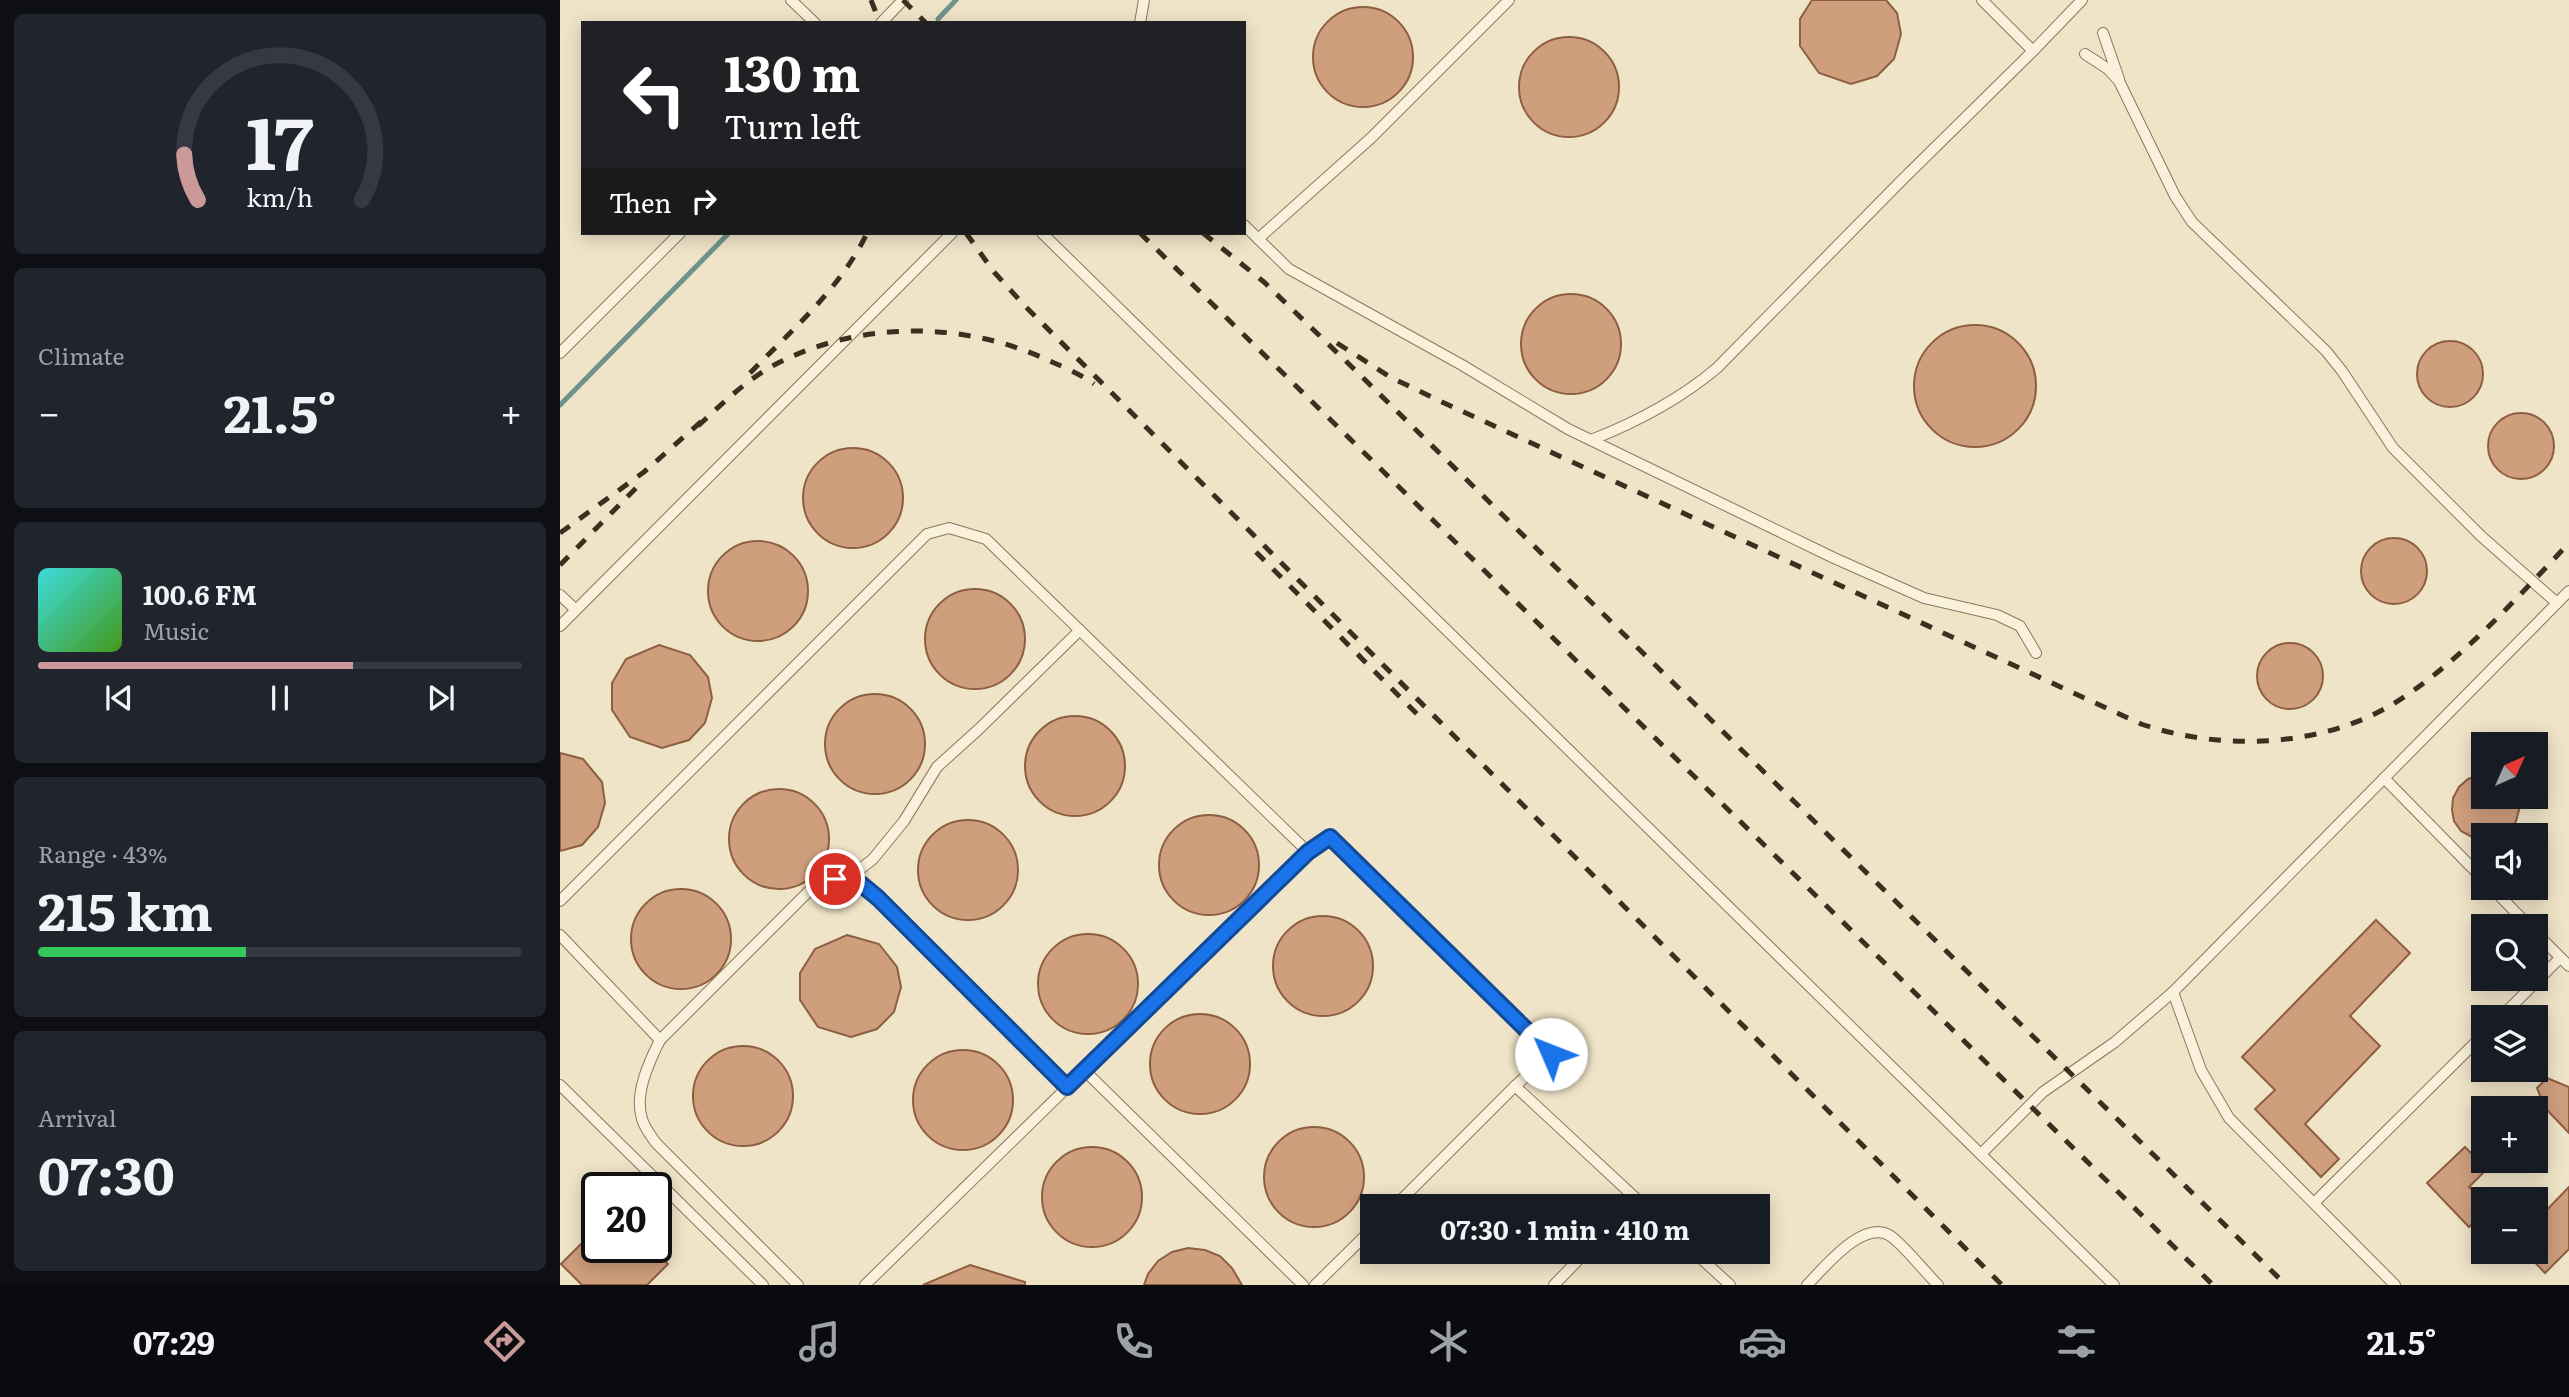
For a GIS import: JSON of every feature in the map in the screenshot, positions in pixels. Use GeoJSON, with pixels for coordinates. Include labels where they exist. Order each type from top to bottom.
{"type":"FeatureCollection","features":[{"type":"Feature","properties":{"kind":"lane"},"geometry":{"type":"LineString","coordinates":[[792,0],[813,21]]}},
{"type":"Feature","properties":{"kind":"lane"},"geometry":{"type":"LineString","coordinates":[[883,21],[903,0]]}},
{"type":"Feature","properties":{"kind":"lane"},"geometry":{"type":"LineString","coordinates":[[1140,21],[1144,0]]}},
{"type":"Feature","properties":{"kind":"lane"},"geometry":{"type":"LineString","coordinates":[[1258,239],[1371,138],[1510,0]]}},
{"type":"Feature","properties":{"kind":"lane"},"geometry":{"type":"LineString","coordinates":[[1982,0],[2033,51]]}},
{"type":"Feature","properties":{"kind":"lane"},"geometry":{"type":"LineString","coordinates":[[1591,440],[1656,411],[1692,389],[1717,368],[2082,0]]}},
{"type":"Feature","properties":{"kind":"lane"},"geometry":{"type":"LineString","coordinates":[[2103,33],[2119,80],[2175,196],[2192,222],[2326,351],[2393,447],[2481,536],[2557,603]]}},
{"type":"Feature","properties":{"kind":"lane"},"geometry":{"type":"LineString","coordinates":[[2085,54],[2119,80]]}},
{"type":"Feature","properties":{"kind":"lane"},"geometry":{"type":"LineString","coordinates":[[1246,227],[1289,269],[1591,440],[1834,558],[1924,598],[1997,615],[2020,626],[2036,653]]}},
{"type":"Feature","properties":{"kind":"lane"},"geometry":{"type":"LineString","coordinates":[[560,354],[678,235]]}},
{"type":"Feature","properties":{"kind":"lane"},"geometry":{"type":"LineString","coordinates":[[560,626],[950,235]]}},
{"type":"Feature","properties":{"kind":"lane"},"geometry":{"type":"LineString","coordinates":[[1044,235],[2114,1285]]}},
{"type":"Feature","properties":{"kind":"lane"},"geometry":{"type":"LineString","coordinates":[[560,901],[928,534],[949,528],[986,540],[1308,852]]}},
{"type":"Feature","properties":{"kind":"lane"},"geometry":{"type":"LineString","coordinates":[[1981,1154],[2043,1092],[2115,1042],[2172,992],[2569,591]]}},
{"type":"Feature","properties":{"kind":"lane"},"geometry":{"type":"LineString","coordinates":[[560,595],[576,610]]}},
{"type":"Feature","properties":{"kind":"lane"},"geometry":{"type":"LineString","coordinates":[[845,881],[873,859],[904,821],[937,767],[1080,630]]}},
{"type":"Feature","properties":{"kind":"lane"},"geometry":{"type":"LineString","coordinates":[[2384,778],[2471,867]]}},
{"type":"Feature","properties":{"kind":"lane"},"geometry":{"type":"LineString","coordinates":[[865,1285],[1308,852],[1330,837],[1551,1054],[1407,1194]]}},
{"type":"Feature","properties":{"kind":"lane"},"geometry":{"type":"LineString","coordinates":[[798,1285],[656,1143],[642,1120],[640,1099],[650,1061],[660,1040],[813,887],[835,879],[861,884],[1067,1087]]}},
{"type":"Feature","properties":{"kind":"lane"},"geometry":{"type":"LineString","coordinates":[[2504,900],[2517,914]]}},
{"type":"Feature","properties":{"kind":"lane"},"geometry":{"type":"LineString","coordinates":[[560,935],[660,1040]]}},
{"type":"Feature","properties":{"kind":"lane"},"geometry":{"type":"LineString","coordinates":[[2548,946],[2569,966]]}},
{"type":"Feature","properties":{"kind":"lane"},"geometry":{"type":"LineString","coordinates":[[2513,1005],[2560,958]]}},
{"type":"Feature","properties":{"kind":"lane"},"geometry":{"type":"LineString","coordinates":[[2172,992],[2200,1070],[2229,1118],[2395,1285]]}},
{"type":"Feature","properties":{"kind":"lane"},"geometry":{"type":"LineString","coordinates":[[2314,1203],[2471,1047]]}},
{"type":"Feature","properties":{"kind":"lane"},"geometry":{"type":"LineString","coordinates":[[1084,1070],[1303,1285]]}},
{"type":"Feature","properties":{"kind":"lane"},"geometry":{"type":"LineString","coordinates":[[560,1085],[763,1285]]}},
{"type":"Feature","properties":{"kind":"lane"},"geometry":{"type":"LineString","coordinates":[[1516,1086],[1628,1194]]}},
{"type":"Feature","properties":{"kind":"lane"},"geometry":{"type":"LineString","coordinates":[[1807,1285],[1851,1241],[1871,1232],[1889,1235],[1938,1285]]}},
{"type":"Feature","properties":{"kind":"lane"},"geometry":{"type":"LineString","coordinates":[[1315,1285],[1360,1241]]}},
{"type":"Feature","properties":{"kind":"lane"},"geometry":{"type":"LineString","coordinates":[[1555,1285],[1575,1264]]}},
{"type":"Feature","properties":{"kind":"lane"},"geometry":{"type":"LineString","coordinates":[[1707,1264],[1730,1285]]}},
{"type":"Feature","properties":{"kind":"building"},"geometry":{"type":"Polygon","coordinates":[[[1812,0],[1886,0],[1897,13],[1901,34],[1894,59],[1877,76],[1851,84],[1819,73],[1800,46],[1800,19],[1812,0]]]}},
{"type":"Feature","properties":{"kind":"building"},"geometry":{"type":"Polygon","coordinates":[[[1363,7],[1382,11],[1398,22],[1409,38],[1413,57],[1409,76],[1398,92],[1382,103],[1363,107],[1344,103],[1328,92],[1317,76],[1313,57],[1317,38],[1328,22],[1344,11],[1363,7]]]}},
{"type":"Feature","properties":{"kind":"building"},"geometry":{"type":"Polygon","coordinates":[[[1569,37],[1588,41],[1604,52],[1615,68],[1619,87],[1615,106],[1604,122],[1588,133],[1569,137],[1550,133],[1534,122],[1523,106],[1519,87],[1523,68],[1534,52],[1550,41],[1569,37]]]}},
{"type":"Feature","properties":{"kind":"building"},"geometry":{"type":"Polygon","coordinates":[[[1571,294],[1590,298],[1606,309],[1617,325],[1621,344],[1617,363],[1606,379],[1590,390],[1571,394],[1552,390],[1536,379],[1525,363],[1521,344],[1525,325],[1536,309],[1552,298],[1571,294]]]}},
{"type":"Feature","properties":{"kind":"building"},"geometry":{"type":"Polygon","coordinates":[[[1975,325],[1998,330],[2018,343],[2031,363],[2036,386],[2031,409],[2018,429],[1998,442],[1975,447],[1952,442],[1932,429],[1919,409],[1914,386],[1919,363],[1932,343],[1952,330],[1975,325]]]}},
{"type":"Feature","properties":{"kind":"building"},"geometry":{"type":"Polygon","coordinates":[[[2444,341],[2456,341],[2474,350],[2481,361],[2481,387],[2474,398],[2463,405],[2444,407],[2431,402],[2422,393],[2417,380],[2417,368],[2422,355],[2431,346],[2444,341]]]}},
{"type":"Feature","properties":{"kind":"building"},"geometry":{"type":"Polygon","coordinates":[[[2514,413],[2528,413],[2540,418],[2549,427],[2554,446],[2552,459],[2545,470],[2528,479],[2514,479],[2502,474],[2493,465],[2488,453],[2488,439],[2493,427],[2502,418],[2514,413]]]}},
{"type":"Feature","properties":{"kind":"building"},"geometry":{"type":"Polygon","coordinates":[[[853,448],[872,452],[888,463],[899,479],[903,498],[899,517],[888,533],[872,544],[853,548],[834,544],[818,533],[807,517],[803,498],[807,479],[818,463],[834,452],[853,448]]]}},
{"type":"Feature","properties":{"kind":"building"},"geometry":{"type":"Polygon","coordinates":[[[2388,538],[2400,538],[2418,547],[2425,558],[2425,584],[2418,595],[2407,602],[2388,604],[2375,599],[2366,590],[2361,577],[2361,565],[2366,552],[2375,543],[2388,538]]]}},
{"type":"Feature","properties":{"kind":"building"},"geometry":{"type":"Polygon","coordinates":[[[758,541],[777,545],[793,556],[804,572],[808,591],[804,610],[793,626],[777,637],[758,641],[739,637],[723,626],[712,610],[708,591],[712,572],[723,556],[739,545],[758,541]]]}},
{"type":"Feature","properties":{"kind":"building"},"geometry":{"type":"Polygon","coordinates":[[[975,589],[994,593],[1010,604],[1021,620],[1025,639],[1021,658],[1010,674],[994,685],[975,689],[956,685],[940,674],[929,658],[925,639],[929,620],[940,604],[956,593],[975,589]]]}},
{"type":"Feature","properties":{"kind":"building"},"geometry":{"type":"Polygon","coordinates":[[[2283,643],[2297,643],[2309,648],[2318,657],[2323,676],[2321,689],[2314,700],[2297,709],[2283,709],[2271,704],[2262,695],[2257,683],[2257,669],[2262,657],[2271,648],[2283,643]]]}},
{"type":"Feature","properties":{"kind":"building"},"geometry":{"type":"Polygon","coordinates":[[[659,645],[690,655],[708,677],[712,698],[705,723],[689,740],[662,748],[630,737],[612,710],[612,683],[626,659],[659,645]]]}},
{"type":"Feature","properties":{"kind":"building"},"geometry":{"type":"Polygon","coordinates":[[[875,694],[894,698],[910,709],[921,725],[925,744],[921,763],[910,779],[894,790],[875,794],[856,790],[840,779],[829,763],[825,744],[829,725],[840,709],[856,698],[875,694]]]}},
{"type":"Feature","properties":{"kind":"building"},"geometry":{"type":"Polygon","coordinates":[[[1075,716],[1094,720],[1110,731],[1121,747],[1125,766],[1121,785],[1110,801],[1094,812],[1075,816],[1056,812],[1040,801],[1029,785],[1025,766],[1029,747],[1040,731],[1056,720],[1075,716]]]}},
{"type":"Feature","properties":{"kind":"building"},"geometry":{"type":"Polygon","coordinates":[[[560,753],[583,759],[602,782],[605,803],[598,827],[582,845],[560,851],[560,753]]]}},
{"type":"Feature","properties":{"kind":"building"},"geometry":{"type":"Polygon","coordinates":[[[2471,778],[2471,809],[2519,809],[2515,823],[2471,823],[2471,836],[2461,831],[2454,821],[2453,798],[2459,787],[2471,778]]]}},
{"type":"Feature","properties":{"kind":"building"},"geometry":{"type":"Polygon","coordinates":[[[779,789],[798,793],[814,804],[825,820],[829,839],[825,858],[814,874],[798,885],[779,889],[760,885],[744,874],[733,858],[729,839],[733,820],[744,804],[760,793],[779,789]]]}},
{"type":"Feature","properties":{"kind":"building"},"geometry":{"type":"Polygon","coordinates":[[[1209,815],[1228,819],[1244,830],[1255,846],[1259,865],[1255,884],[1244,900],[1228,911],[1209,915],[1190,911],[1174,900],[1163,884],[1159,865],[1163,846],[1174,830],[1190,819],[1209,815]]]}},
{"type":"Feature","properties":{"kind":"building"},"geometry":{"type":"Polygon","coordinates":[[[968,820],[987,824],[1003,835],[1014,851],[1018,870],[1014,889],[1003,905],[987,916],[968,920],[949,916],[933,905],[922,889],[918,870],[922,851],[933,835],[949,824],[968,820]]]}},
{"type":"Feature","properties":{"kind":"building"},"geometry":{"type":"Polygon","coordinates":[[[681,889],[700,893],[716,904],[727,920],[731,939],[727,958],[716,974],[700,985],[681,989],[662,985],[646,974],[635,958],[631,939],[635,920],[646,904],[662,893],[681,889]]]}},
{"type":"Feature","properties":{"kind":"building"},"geometry":{"type":"Polygon","coordinates":[[[1323,916],[1342,920],[1358,931],[1369,947],[1373,966],[1369,985],[1358,1001],[1342,1012],[1323,1016],[1304,1012],[1288,1001],[1277,985],[1273,966],[1277,947],[1288,931],[1304,920],[1323,916]]]}},
{"type":"Feature","properties":{"kind":"building"},"geometry":{"type":"Polygon","coordinates":[[[2376,920],[2410,953],[2350,1016],[2380,1046],[2305,1124],[2339,1159],[2321,1177],[2255,1109],[2275,1090],[2242,1057],[2376,920]]]}},
{"type":"Feature","properties":{"kind":"building"},"geometry":{"type":"Polygon","coordinates":[[[1088,934],[1107,938],[1123,949],[1134,965],[1138,984],[1134,1003],[1123,1019],[1107,1030],[1088,1034],[1069,1030],[1053,1019],[1042,1003],[1038,984],[1042,965],[1053,949],[1069,938],[1088,934]]]}},
{"type":"Feature","properties":{"kind":"building"},"geometry":{"type":"Polygon","coordinates":[[[847,935],[879,944],[897,967],[901,987],[894,1012],[877,1029],[851,1037],[818,1027],[800,1000],[800,973],[815,949],[847,935]]]}},
{"type":"Feature","properties":{"kind":"building"},"geometry":{"type":"Polygon","coordinates":[[[1200,1014],[1219,1018],[1235,1029],[1246,1045],[1250,1064],[1246,1083],[1235,1099],[1219,1110],[1200,1114],[1181,1110],[1165,1099],[1154,1083],[1150,1064],[1154,1045],[1165,1029],[1181,1018],[1200,1014]]]}},
{"type":"Feature","properties":{"kind":"building"},"geometry":{"type":"Polygon","coordinates":[[[743,1046],[762,1050],[778,1061],[789,1077],[793,1096],[789,1115],[778,1131],[762,1142],[743,1146],[724,1142],[708,1131],[697,1115],[693,1096],[697,1077],[708,1061],[724,1050],[743,1046]]]}},
{"type":"Feature","properties":{"kind":"building"},"geometry":{"type":"Polygon","coordinates":[[[963,1050],[982,1054],[998,1065],[1009,1081],[1013,1100],[1009,1119],[998,1135],[982,1146],[963,1150],[944,1146],[928,1135],[917,1119],[913,1100],[917,1081],[928,1065],[944,1054],[963,1050]]]}},
{"type":"Feature","properties":{"kind":"building"},"geometry":{"type":"Polygon","coordinates":[[[2548,1078],[2569,1087],[2569,1133],[2548,1111],[2548,1096],[2540,1096],[2537,1088],[2543,1082],[2548,1082],[2548,1078]]]}},
{"type":"Feature","properties":{"kind":"building"},"geometry":{"type":"Polygon","coordinates":[[[1304,1128],[1324,1128],[1342,1136],[1355,1149],[1363,1167],[1363,1187],[1355,1205],[1342,1218],[1324,1226],[1304,1226],[1286,1218],[1273,1205],[1265,1187],[1265,1167],[1273,1149],[1286,1136],[1304,1128]]]}},
{"type":"Feature","properties":{"kind":"building"},"geometry":{"type":"Polygon","coordinates":[[[1092,1147],[1111,1151],[1127,1162],[1138,1178],[1142,1197],[1138,1216],[1127,1232],[1111,1243],[1092,1247],[1073,1243],[1057,1232],[1046,1216],[1042,1197],[1046,1178],[1057,1162],[1073,1151],[1092,1147]]]}},
{"type":"Feature","properties":{"kind":"building"},"geometry":{"type":"Polygon","coordinates":[[[2465,1147],[2471,1153],[2471,1173],[2483,1173],[2469,1187],[2471,1225],[2469,1227],[2427,1183],[2465,1147]]]}},
{"type":"Feature","properties":{"kind":"building"},"geometry":{"type":"Polygon","coordinates":[[[2569,1187],[2569,1249],[2545,1273],[2536,1264],[2548,1264],[2548,1209],[2569,1187]]]}},
{"type":"Feature","properties":{"kind":"building"},"geometry":{"type":"Polygon","coordinates":[[[581,1244],[581,1263],[668,1264],[647,1285],[582,1285],[561,1264],[581,1244]]]}},
{"type":"Feature","properties":{"kind":"building"},"geometry":{"type":"Polygon","coordinates":[[[1188,1248],[1205,1250],[1220,1256],[1232,1268],[1242,1285],[1144,1285],[1158,1261],[1172,1252],[1188,1248]]]}},
{"type":"Feature","properties":{"kind":"building"},"geometry":{"type":"Polygon","coordinates":[[[970,1265],[1025,1282],[1025,1285],[923,1285],[970,1265]]]}},
{"type":"Feature","properties":{"kind":"waterway"},"geometry":{"type":"LineString","coordinates":[[938,19],[956,0]]}},
{"type":"Feature","properties":{"kind":"waterway"},"geometry":{"type":"LineString","coordinates":[[560,405],[727,235]]}},
{"type":"Feature","properties":{"kind":"railway"},"geometry":{"type":"LineString","coordinates":[[871,0],[879,21]]}},
{"type":"Feature","properties":{"kind":"railway"},"geometry":{"type":"LineString","coordinates":[[903,0],[924,21]]}},
{"type":"Feature","properties":{"kind":"railway"},"geometry":{"type":"LineString","coordinates":[[750,373],[830,290],[866,235]]}},
{"type":"Feature","properties":{"kind":"railway"},"geometry":{"type":"LineString","coordinates":[[967,235],[994,272],[1024,305],[2002,1285]]}},
{"type":"Feature","properties":{"kind":"railway"},"geometry":{"type":"LineString","coordinates":[[1142,235],[2213,1285]]}},
{"type":"Feature","properties":{"kind":"railway"},"geometry":{"type":"LineString","coordinates":[[1205,235],[1264,282],[1354,369],[2286,1285]]}},
{"type":"Feature","properties":{"kind":"railway"},"geometry":{"type":"LineString","coordinates":[[698,426],[746,384],[778,363],[811,349],[879,333],[915,331],[985,339],[1052,362],[1094,384]]}},
{"type":"Feature","properties":{"kind":"railway"},"geometry":{"type":"LineString","coordinates":[[1337,343],[1390,377],[1440,401],[2141,724],[2172,733],[2236,741],[2269,741],[2302,737],[2364,719],[2393,704],[2440,670],[2507,608],[2569,543]]}},
{"type":"Feature","properties":{"kind":"railway"},"geometry":{"type":"LineString","coordinates":[[560,533],[644,472],[703,420]]}},
{"type":"Feature","properties":{"kind":"railway"},"geometry":{"type":"LineString","coordinates":[[560,565],[639,485]]}},
{"type":"Feature","properties":{"kind":"railway"},"geometry":{"type":"LineString","coordinates":[[1256,552],[1419,716]]}},
{"type":"Feature","properties":{"kind":"route"},"geometry":{"type":"LineString","coordinates":[[835,879],[861,884],[878,898],[1067,1087],[1308,852],[1330,837],[1551,1054]]}}]}
